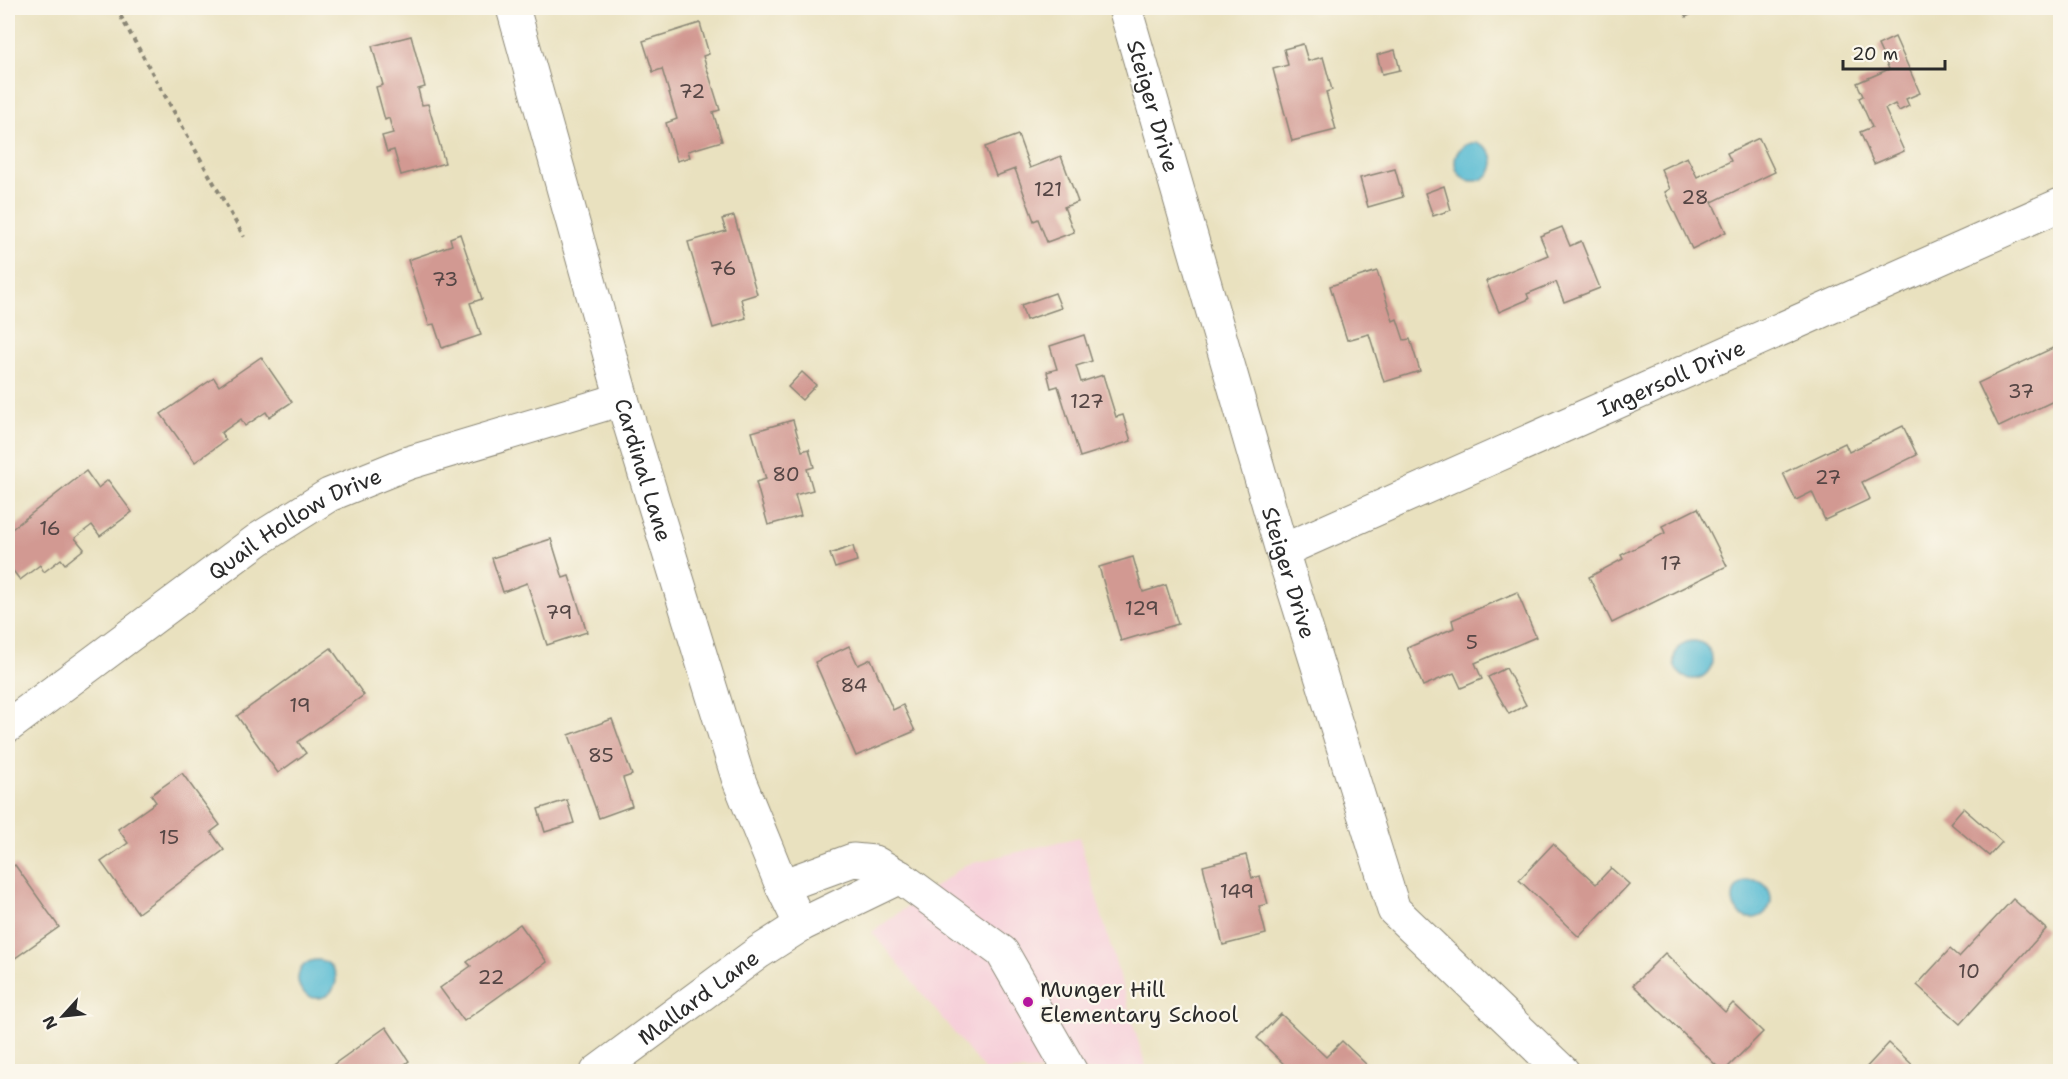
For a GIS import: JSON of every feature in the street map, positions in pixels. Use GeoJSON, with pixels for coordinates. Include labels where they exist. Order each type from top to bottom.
{"type":"FeatureCollection","features":[{"type":"Feature","properties":{"kind":"street","name":"Cardinal Lane"},"geometry":{"type":"LineString","coordinates":[[513,8],[622,399],[738,778],[782,886],[801,925]]}},
{"type":"Feature","properties":{"kind":"street","name":"Steiger Drive"},"geometry":{"type":"LineString","coordinates":[[1125,8],[1282,551],[1394,910],[1563,1071]]}},
{"type":"Feature","properties":{"kind":"street","name":"Ingersoll Drive"},"geometry":{"type":"LineString","coordinates":[[1282,551],[2061,205]]}},
{"type":"Feature","properties":{"kind":"street","name":"Quail Hollow Drive"},"geometry":{"type":"LineString","coordinates":[[8,726],[259,539],[329,495],[408,463],[622,399]]}},
{"type":"Feature","properties":{"kind":"street"},"geometry":{"type":"LineString","coordinates":[[782,886],[854,860],[874,862],[900,877],[1002,952],[1071,1071]]}},
{"type":"Feature","properties":{"kind":"street","name":"Mallard Lane"},"geometry":{"type":"LineString","coordinates":[[597,1071],[759,952],[801,925],[900,877]]}},
{"type":"Feature","properties":{"kind":"path"},"geometry":{"type":"LineString","coordinates":[[116,8],[244,237]]}},
{"type":"Feature","properties":{"kind":"shaded area","name":"Munger Hill Elementary School"},"geometry":{"type":"Polygon","coordinates":[[[1079,837],[1147,1071],[985,1071],[872,932],[965,865],[1079,837]]]}},
{"type":"Feature","properties":{"kind":"water"},"geometry":{"type":"Polygon","coordinates":[[[1474,143],[1487,149],[1493,162],[1487,175],[1474,181],[1461,175],[1455,162],[1461,149],[1474,143]]]}},
{"type":"Feature","properties":{"kind":"water"},"geometry":{"type":"Polygon","coordinates":[[[1693,641],[1706,647],[1712,660],[1706,673],[1693,679],[1680,673],[1674,660],[1680,647],[1693,641]]]}},
{"type":"Feature","properties":{"kind":"water"},"geometry":{"type":"Polygon","coordinates":[[[1752,880],[1765,886],[1771,899],[1765,912],[1752,918],[1739,912],[1733,899],[1739,886],[1752,880]]]}},
{"type":"Feature","properties":{"kind":"water"},"geometry":{"type":"Polygon","coordinates":[[[317,960],[330,966],[336,979],[330,992],[317,998],[304,992],[298,979],[304,966],[317,960]]]}},
{"type":"Feature","properties":{"kind":"building"},"geometry":{"type":"Polygon","coordinates":[[[1681,8],[1703,8],[1686,17],[1681,8]]]}},
{"type":"Feature","properties":{"kind":"building"},"geometry":{"type":"Polygon","coordinates":[[[700,23],[709,54],[703,56],[720,110],[713,112],[722,141],[688,151],[690,157],[677,161],[666,123],[677,119],[662,69],[653,72],[643,41],[700,23]]]}},
{"type":"Feature","properties":{"kind":"building"},"geometry":{"type":"Polygon","coordinates":[[[411,36],[425,87],[418,89],[422,105],[428,104],[445,163],[401,175],[394,150],[387,152],[382,136],[393,133],[389,118],[385,120],[376,87],[383,85],[372,46],[411,36]]]}},
{"type":"Feature","properties":{"kind":"building"},"geometry":{"type":"Polygon","coordinates":[[[1895,37],[1920,93],[1906,99],[1909,106],[1899,111],[1895,104],[1885,109],[1904,151],[1874,164],[1860,132],[1872,127],[1859,98],[1863,96],[1857,83],[1889,69],[1878,45],[1895,37]]]}},
{"type":"Feature","properties":{"kind":"building"},"geometry":{"type":"Polygon","coordinates":[[[1303,44],[1308,61],[1323,57],[1332,90],[1326,92],[1336,130],[1292,141],[1273,69],[1288,65],[1284,49],[1303,44]]]}},
{"type":"Feature","properties":{"kind":"building"},"geometry":{"type":"Polygon","coordinates":[[[1395,50],[1400,70],[1382,74],[1377,55],[1395,50]]]}},
{"type":"Feature","properties":{"kind":"building"},"geometry":{"type":"Polygon","coordinates":[[[1018,135],[1030,168],[1061,156],[1078,202],[1064,207],[1074,232],[1047,242],[1038,219],[1034,221],[1015,169],[996,176],[985,147],[1018,135]]]}},
{"type":"Feature","properties":{"kind":"building"},"geometry":{"type":"Polygon","coordinates":[[[1759,138],[1775,172],[1712,202],[1726,232],[1692,249],[1665,192],[1670,189],[1661,169],[1687,157],[1697,177],[1731,161],[1727,153],[1759,138]]]}},
{"type":"Feature","properties":{"kind":"building"},"geometry":{"type":"Polygon","coordinates":[[[1395,169],[1403,197],[1368,207],[1360,178],[1395,169]]]}},
{"type":"Feature","properties":{"kind":"building"},"geometry":{"type":"Polygon","coordinates":[[[1444,186],[1451,210],[1433,216],[1425,193],[1444,186]]]}},
{"type":"Feature","properties":{"kind":"building"},"geometry":{"type":"Polygon","coordinates":[[[734,216],[757,294],[741,299],[746,318],[713,328],[688,242],[726,231],[722,219],[734,216]]]}},
{"type":"Feature","properties":{"kind":"building"},"geometry":{"type":"Polygon","coordinates":[[[1562,227],[1570,246],[1581,241],[1600,288],[1564,302],[1556,282],[1527,294],[1529,299],[1499,312],[1486,281],[1548,255],[1540,236],[1562,227]]]}},
{"type":"Feature","properties":{"kind":"building"},"geometry":{"type":"Polygon","coordinates":[[[460,234],[482,299],[470,303],[481,335],[442,348],[434,324],[429,325],[408,260],[452,245],[450,238],[460,234]]]}},
{"type":"Feature","properties":{"kind":"building"},"geometry":{"type":"Polygon","coordinates":[[[1377,271],[1393,321],[1397,319],[1404,340],[1410,339],[1420,371],[1384,382],[1369,334],[1347,340],[1330,286],[1377,271]]]}},
{"type":"Feature","properties":{"kind":"building"},"geometry":{"type":"Polygon","coordinates":[[[1055,293],[1061,308],[1026,320],[1021,305],[1055,293]]]}},
{"type":"Feature","properties":{"kind":"building"},"geometry":{"type":"Polygon","coordinates":[[[1084,335],[1092,361],[1076,366],[1081,382],[1103,375],[1116,417],[1123,415],[1131,441],[1080,457],[1058,386],[1051,388],[1047,372],[1057,369],[1050,346],[1084,335]]]}},
{"type":"Feature","properties":{"kind":"building"},"geometry":{"type":"Polygon","coordinates":[[[2055,347],[2060,354],[2060,398],[1999,427],[1978,383],[2055,347]]]}},
{"type":"Feature","properties":{"kind":"building"},"geometry":{"type":"Polygon","coordinates":[[[261,357],[292,402],[269,417],[266,412],[245,426],[241,419],[221,433],[226,440],[195,462],[161,414],[214,378],[219,386],[261,357]]]}},
{"type":"Feature","properties":{"kind":"building"},"geometry":{"type":"Polygon","coordinates":[[[802,372],[816,385],[802,400],[788,387],[802,372]]]}},
{"type":"Feature","properties":{"kind":"building"},"geometry":{"type":"Polygon","coordinates":[[[793,420],[802,451],[809,449],[814,467],[807,469],[813,490],[795,495],[801,516],[768,525],[756,482],[766,479],[752,432],[793,420]]]}},
{"type":"Feature","properties":{"kind":"building"},"geometry":{"type":"Polygon","coordinates":[[[1903,426],[1917,455],[1862,482],[1870,499],[1825,520],[1812,492],[1796,500],[1783,473],[1845,443],[1849,452],[1903,426]]]}},
{"type":"Feature","properties":{"kind":"building"},"geometry":{"type":"Polygon","coordinates":[[[86,471],[98,488],[108,480],[132,512],[100,536],[92,525],[75,538],[84,549],[65,564],[61,559],[44,572],[40,565],[20,580],[8,564],[8,532],[86,471]]]}},
{"type":"Feature","properties":{"kind":"building"},"geometry":{"type":"Polygon","coordinates":[[[1698,508],[1727,566],[1612,623],[1589,577],[1623,559],[1621,555],[1665,533],[1662,526],[1698,508]]]}},
{"type":"Feature","properties":{"kind":"building"},"geometry":{"type":"Polygon","coordinates":[[[551,539],[563,578],[569,576],[587,632],[547,645],[527,583],[503,592],[492,558],[551,539]]]}},
{"type":"Feature","properties":{"kind":"building"},"geometry":{"type":"Polygon","coordinates":[[[853,546],[857,561],[835,568],[830,554],[853,546]]]}},
{"type":"Feature","properties":{"kind":"building"},"geometry":{"type":"Polygon","coordinates":[[[1133,557],[1143,592],[1166,585],[1178,624],[1121,641],[1099,567],[1133,557]]]}},
{"type":"Feature","properties":{"kind":"building"},"geometry":{"type":"Polygon","coordinates":[[[1517,592],[1536,637],[1475,663],[1482,679],[1461,688],[1454,673],[1423,686],[1407,648],[1454,628],[1452,620],[1517,592]]]}},
{"type":"Feature","properties":{"kind":"building"},"geometry":{"type":"Polygon","coordinates":[[[849,646],[858,665],[871,659],[893,710],[903,705],[915,731],[856,756],[815,662],[849,646]]]}},
{"type":"Feature","properties":{"kind":"building"},"geometry":{"type":"Polygon","coordinates":[[[331,648],[364,695],[298,742],[306,753],[278,773],[237,716],[331,648]]]}},
{"type":"Feature","properties":{"kind":"building"},"geometry":{"type":"Polygon","coordinates":[[[1506,668],[1526,705],[1509,714],[1488,677],[1506,668]]]}},
{"type":"Feature","properties":{"kind":"building"},"geometry":{"type":"Polygon","coordinates":[[[612,719],[632,775],[623,778],[632,806],[599,818],[569,735],[612,719]]]}},
{"type":"Feature","properties":{"kind":"building"},"geometry":{"type":"Polygon","coordinates":[[[182,773],[220,825],[211,832],[224,850],[138,913],[101,862],[128,843],[118,829],[156,802],[151,795],[182,773]]]}},
{"type":"Feature","properties":{"kind":"building"},"geometry":{"type":"Polygon","coordinates":[[[567,800],[574,823],[545,832],[538,809],[567,800]]]}},
{"type":"Feature","properties":{"kind":"building"},"geometry":{"type":"Polygon","coordinates":[[[1963,808],[2002,842],[1989,856],[1950,823],[1963,808]]]}},
{"type":"Feature","properties":{"kind":"building"},"geometry":{"type":"Polygon","coordinates":[[[1553,844],[1596,884],[1611,868],[1629,884],[1579,937],[1519,880],[1553,844]]]}},
{"type":"Feature","properties":{"kind":"building"},"geometry":{"type":"Polygon","coordinates":[[[1246,855],[1252,878],[1260,876],[1268,904],[1259,906],[1266,934],[1223,945],[1203,866],[1246,855]]]}},
{"type":"Feature","properties":{"kind":"building"},"geometry":{"type":"Polygon","coordinates":[[[15,865],[59,927],[8,963],[8,870],[15,865]]]}},
{"type":"Feature","properties":{"kind":"building"},"geometry":{"type":"Polygon","coordinates":[[[2013,899],[2046,929],[1960,1024],[1917,985],[1950,949],[1959,957],[2013,899]]]}},
{"type":"Feature","properties":{"kind":"building"},"geometry":{"type":"Polygon","coordinates":[[[520,924],[547,962],[464,1021],[440,988],[471,966],[467,962],[520,924]]]}},
{"type":"Feature","properties":{"kind":"building"},"geometry":{"type":"Polygon","coordinates":[[[1665,953],[1725,1012],[1733,1003],[1763,1032],[1723,1072],[1633,985],[1665,953]]]}},
{"type":"Feature","properties":{"kind":"building"},"geometry":{"type":"Polygon","coordinates":[[[1281,1014],[1326,1057],[1342,1041],[1368,1066],[1363,1072],[1292,1072],[1257,1038],[1281,1014]]]}},
{"type":"Feature","properties":{"kind":"building"},"geometry":{"type":"Polygon","coordinates":[[[386,1027],[409,1061],[394,1072],[323,1072],[386,1027]]]}},
{"type":"Feature","properties":{"kind":"building"},"geometry":{"type":"Polygon","coordinates":[[[1889,1043],[1918,1070],[1862,1072],[1889,1043]]]}},
{"type":"Feature","properties":{"kind":"place","name":"Munger Hill Elementary School"},"geometry":{"type":"Point","coordinates":[1028,1002]}}]}
